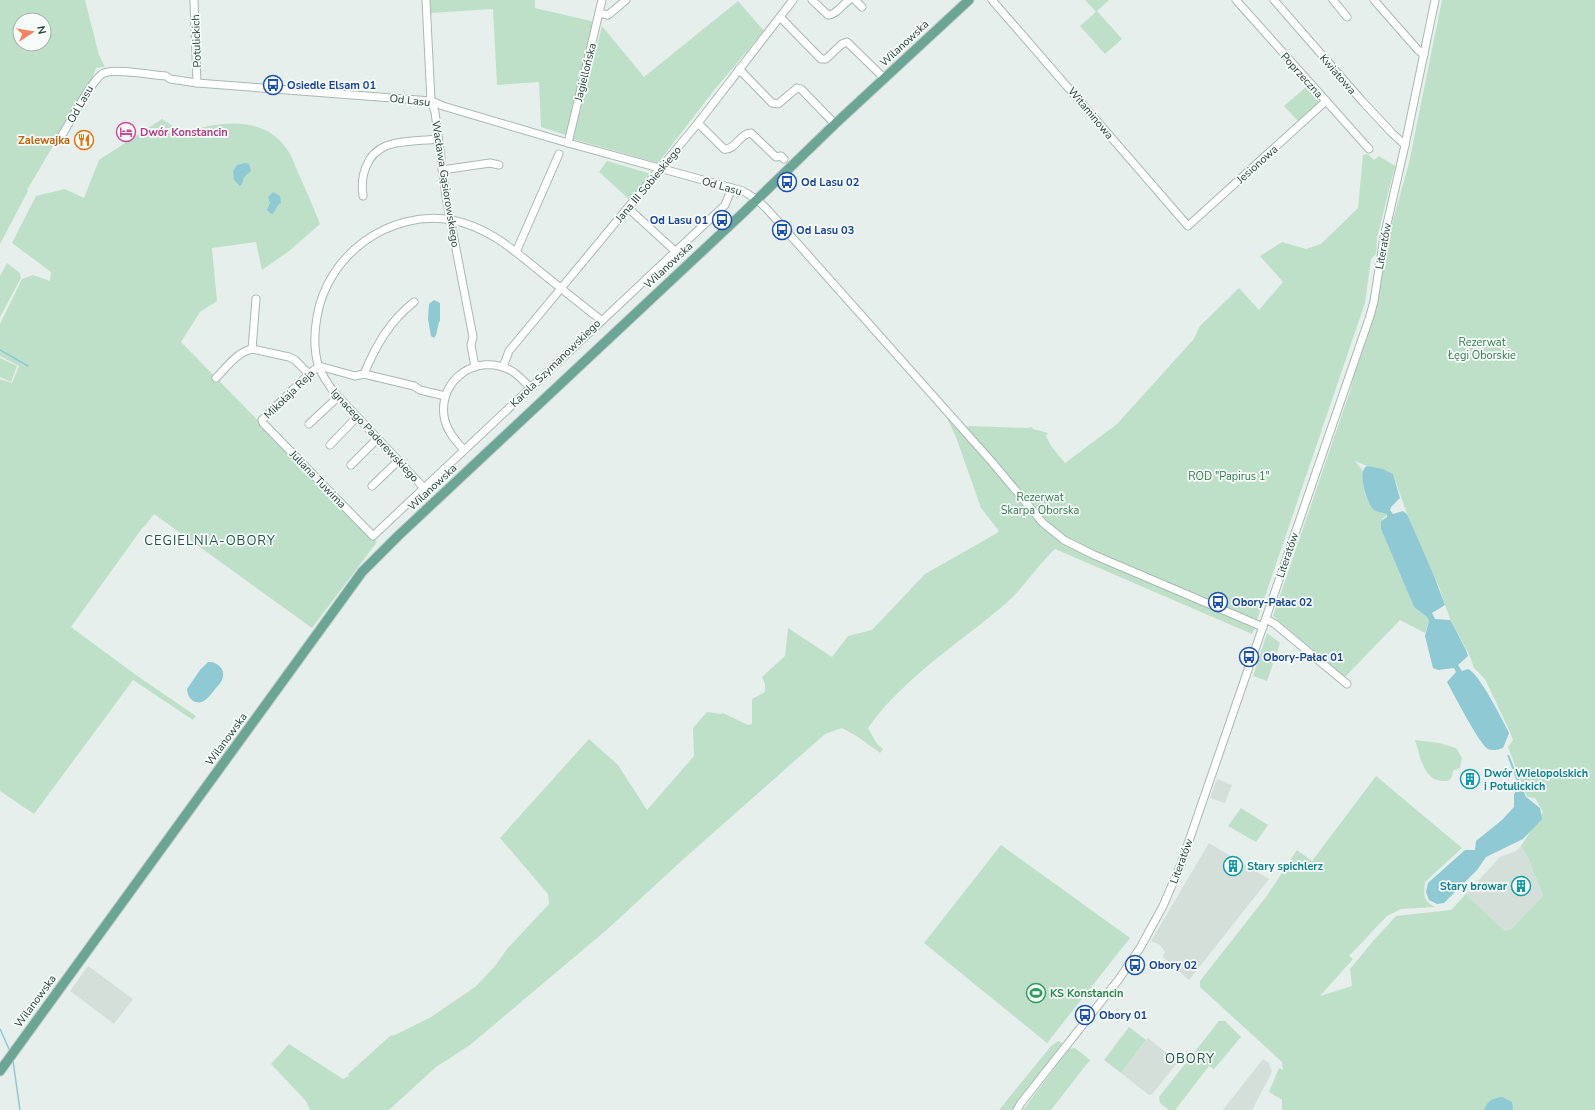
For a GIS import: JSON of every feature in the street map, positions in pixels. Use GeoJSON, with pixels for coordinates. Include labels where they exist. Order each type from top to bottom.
{"type":"FeatureCollection","features":[{"type":"Feature","properties":{"kind":"main road","name":"Wilanowska"},"geometry":{"type":"LineString","coordinates":[[0,1070],[362,572],[398,536],[835,124],[969,0]]}},
{"type":"Feature","properties":{"kind":"street","name":"Potulickich"},"geometry":{"type":"LineString","coordinates":[[194,0],[197,83]]}},
{"type":"Feature","properties":{"kind":"street","name":"Wacława Gąsiorowskiego"},"geometry":{"type":"LineString","coordinates":[[426,0],[431,101],[435,112],[450,220],[473,337],[471,345],[475,367]]}},
{"type":"Feature","properties":{"kind":"street","name":"Jagiellońska"},"geometry":{"type":"LineString","coordinates":[[568,143],[602,0]]}},
{"type":"Feature","properties":{"kind":"street"},"geometry":{"type":"LineString","coordinates":[[599,13],[608,15],[626,0]]}},
{"type":"Feature","properties":{"kind":"street","name":"Jana III Sobieskiego"},"geometry":{"type":"LineString","coordinates":[[503,367],[509,351],[698,123],[793,0]]}},
{"type":"Feature","properties":{"kind":"street"},"geometry":{"type":"LineString","coordinates":[[812,0],[828,15],[834,13],[849,0]]}},
{"type":"Feature","properties":{"kind":"street"},"geometry":{"type":"LineString","coordinates":[[855,0],[862,8]]}},
{"type":"Feature","properties":{"kind":"street","name":"Witaminowa"},"geometry":{"type":"LineString","coordinates":[[992,0],[1188,226]]}},
{"type":"Feature","properties":{"kind":"street","name":"Poprzeczna"},"geometry":{"type":"LineString","coordinates":[[1236,0],[1369,149]]}},
{"type":"Feature","properties":{"kind":"street","name":"Kwiatowa"},"geometry":{"type":"LineString","coordinates":[[1274,0],[1368,107],[1406,145]]}},
{"type":"Feature","properties":{"kind":"street"},"geometry":{"type":"LineString","coordinates":[[1333,0],[1348,17]]}},
{"type":"Feature","properties":{"kind":"street"},"geometry":{"type":"LineString","coordinates":[[1374,0],[1424,55]]}},
{"type":"Feature","properties":{"kind":"street","name":"Literatów"},"geometry":{"type":"LineString","coordinates":[[1017,1110],[1025,1097],[1119,979],[1142,945],[1163,906],[1181,864],[1370,316],[1386,230],[1406,145],[1435,0]]}},
{"type":"Feature","properties":{"kind":"street"},"geometry":{"type":"LineString","coordinates":[[780,17],[821,59],[826,59],[842,44],[847,42],[884,78]]}},
{"type":"Feature","properties":{"kind":"street"},"geometry":{"type":"LineString","coordinates":[[739,69],[772,103],[778,104],[797,88],[801,88],[835,124]]}},
{"type":"Feature","properties":{"kind":"street","name":"Od Lasu"},"geometry":{"type":"LineString","coordinates":[[61,137],[94,81],[104,73],[117,71],[166,76],[170,79],[197,83],[431,101],[443,106],[568,143],[743,191],[756,199]]}},
{"type":"Feature","properties":{"kind":"street","name":"Jesionowa"},"geometry":{"type":"LineString","coordinates":[[1188,226],[1326,101]]}},
{"type":"Feature","properties":{"kind":"street"},"geometry":{"type":"LineString","coordinates":[[698,123],[724,149],[730,149],[747,133],[751,133],[776,157],[781,156],[784,160]]}},
{"type":"Feature","properties":{"kind":"street"},"geometry":{"type":"LineString","coordinates":[[363,196],[362,181],[364,168],[378,151],[386,146],[394,144],[438,139]]}},
{"type":"Feature","properties":{"kind":"street"},"geometry":{"type":"LineString","coordinates":[[516,252],[559,154]]}},
{"type":"Feature","properties":{"kind":"street"},"geometry":{"type":"LineString","coordinates":[[442,170],[490,163],[499,165]]}},
{"type":"Feature","properties":{"kind":"street","name":"Karola Szymanowskiego"},"geometry":{"type":"LineString","coordinates":[[373,536],[531,388],[600,320],[725,205],[732,188]]}},
{"type":"Feature","properties":{"kind":"street"},"geometry":{"type":"LineString","coordinates":[[756,199],[992,462],[1043,523],[1051,530],[1064,540],[1094,555],[1263,627]]}},
{"type":"Feature","properties":{"kind":"street"},"geometry":{"type":"LineString","coordinates":[[628,208],[675,251]]}},
{"type":"Feature","properties":{"kind":"street","name":"Ignacego Paderewskiego"},"geometry":{"type":"LineString","coordinates":[[424,488],[338,396],[324,378],[319,366],[315,336],[318,309],[323,293],[330,279],[346,257],[373,235],[395,224],[429,219],[450,220],[475,226],[487,232],[516,252],[600,320]]}},
{"type":"Feature","properties":{"kind":"street"},"geometry":{"type":"LineString","coordinates":[[252,349],[256,299]]}},
{"type":"Feature","properties":{"kind":"street"},"geometry":{"type":"LineString","coordinates":[[364,374],[372,354],[387,330],[402,312],[414,302]]}},
{"type":"Feature","properties":{"kind":"street"},"geometry":{"type":"LineString","coordinates":[[216,378],[240,354],[246,350],[252,349],[290,357],[309,374]]}},
{"type":"Feature","properties":{"kind":"street"},"geometry":{"type":"LineString","coordinates":[[464,450],[453,438],[445,422],[444,410],[445,396],[460,373],[475,367],[489,365],[503,367],[515,373],[531,388]]}},
{"type":"Feature","properties":{"kind":"street"},"geometry":{"type":"LineString","coordinates":[[319,366],[355,376],[364,374],[414,386],[420,390],[445,396]]}},
{"type":"Feature","properties":{"kind":"street","name":"Mikołaja Reja"},"geometry":{"type":"LineString","coordinates":[[262,423],[264,418],[319,366]]}},
{"type":"Feature","properties":{"kind":"street"},"geometry":{"type":"LineString","coordinates":[[309,424],[338,396]]}},
{"type":"Feature","properties":{"kind":"street"},"geometry":{"type":"LineString","coordinates":[[330,445],[358,417]]}},
{"type":"Feature","properties":{"kind":"street","name":"Juliana Tuwima"},"geometry":{"type":"LineString","coordinates":[[262,423],[373,536]]}},
{"type":"Feature","properties":{"kind":"street"},"geometry":{"type":"LineString","coordinates":[[351,464],[378,439]]}},
{"type":"Feature","properties":{"kind":"street"},"geometry":{"type":"LineString","coordinates":[[372,486],[398,461]]}},
{"type":"Feature","properties":{"kind":"street"},"geometry":{"type":"LineString","coordinates":[[1266,619],[1275,624],[1347,684]]}},
{"type":"Feature","properties":{"kind":"shaded area"},"geometry":{"type":"Polygon","coordinates":[[[1217,779],[1232,785],[1225,803],[1210,798],[1217,779]]]}},
{"type":"Feature","properties":{"kind":"shaded area"},"geometry":{"type":"Polygon","coordinates":[[[1209,843],[1269,879],[1189,980],[1163,957],[1165,952],[1160,945],[1151,941],[1209,843]]]}},
{"type":"Feature","properties":{"kind":"shaded area"},"geometry":{"type":"Polygon","coordinates":[[[1521,846],[1529,860],[1543,896],[1511,929],[1503,931],[1466,894],[1500,857],[1516,851],[1521,846]]]}},
{"type":"Feature","properties":{"kind":"shaded area"},"geometry":{"type":"Polygon","coordinates":[[[88,966],[133,999],[114,1024],[70,991],[88,966]]]}},
{"type":"Feature","properties":{"kind":"shaded area"},"geometry":{"type":"Polygon","coordinates":[[[1148,1038],[1178,1062],[1152,1094],[1149,1095],[1121,1073],[1148,1038]]]}},
{"type":"Feature","properties":{"kind":"shaded area"},"geometry":{"type":"Polygon","coordinates":[[[1263,1059],[1269,1063],[1272,1072],[1252,1110],[1223,1110],[1263,1059]]]}},
{"type":"Feature","properties":{"kind":"green space"},"geometry":{"type":"Polygon","coordinates":[[[0,0],[85,0],[99,55],[105,67],[96,68],[92,80],[27,190],[28,191],[0,244],[0,0]]]}},
{"type":"Feature","properties":{"kind":"green space"},"geometry":{"type":"Polygon","coordinates":[[[430,0],[535,0],[535,8],[595,22],[566,135],[541,127],[539,82],[497,85],[493,9],[431,13],[430,0]]]}},
{"type":"Feature","properties":{"kind":"green space"},"geometry":{"type":"Polygon","coordinates":[[[1085,0],[1109,0],[1097,11],[1122,39],[1105,54],[1080,26],[1096,12],[1085,0]]]}},
{"type":"Feature","properties":{"kind":"green space","name":"Rezerwat Łęgi Oborskie"},"geometry":{"type":"Polygon","coordinates":[[[1442,0],[1595,0],[1595,1110],[1282,1110],[1282,1100],[1269,1092],[1279,1068],[1283,1070],[1282,1062],[1200,987],[1200,981],[1266,897],[1297,850],[1312,861],[1376,776],[1462,848],[1425,882],[1425,897],[1428,902],[1435,907],[1401,909],[1387,916],[1349,956],[1353,959],[1320,996],[1352,986],[1350,969],[1396,916],[1451,910],[1466,894],[1504,931],[1511,929],[1543,896],[1529,860],[1521,846],[1543,812],[1535,798],[1527,797],[1508,747],[1513,740],[1510,732],[1485,679],[1474,668],[1469,654],[1450,619],[1439,587],[1421,548],[1394,477],[1355,461],[1363,471],[1363,484],[1370,504],[1374,509],[1388,515],[1382,519],[1381,529],[1414,607],[1427,617],[1429,621],[1425,633],[1400,620],[1345,677],[1273,616],[1350,391],[1389,234],[1409,163],[1442,0]]]}},
{"type":"Feature","properties":{"kind":"green space"},"geometry":{"type":"Polygon","coordinates":[[[738,1],[764,31],[715,89],[658,163],[573,139],[602,26],[644,77],[738,1]]]}},
{"type":"Feature","properties":{"kind":"green space"},"geometry":{"type":"Polygon","coordinates":[[[1306,87],[1320,103],[1298,121],[1284,106],[1306,87]]]}},
{"type":"Feature","properties":{"kind":"green space"},"geometry":{"type":"Polygon","coordinates":[[[162,119],[184,133],[225,124],[252,126],[265,130],[276,137],[291,156],[320,224],[289,251],[262,270],[256,242],[212,248],[217,301],[200,312],[181,342],[377,542],[312,628],[154,514],[71,627],[136,675],[196,716],[193,720],[133,680],[34,814],[0,791],[0,379],[12,383],[19,366],[0,356],[0,324],[22,279],[33,275],[50,281],[51,272],[12,243],[36,196],[65,189],[84,198],[99,160],[162,119]]]}},
{"type":"Feature","properties":{"kind":"green space"},"geometry":{"type":"Polygon","coordinates":[[[1368,154],[1374,160],[1379,156],[1395,166],[1377,238],[1376,254],[1371,259],[1365,303],[1257,620],[1219,604],[1220,602],[1217,600],[1216,603],[1212,601],[1212,603],[1080,545],[1255,627],[1252,634],[1055,549],[1003,606],[918,674],[888,703],[868,728],[877,744],[883,749],[880,753],[858,737],[842,728],[825,734],[678,864],[610,927],[470,1045],[436,1067],[389,1110],[310,1110],[306,1101],[271,1064],[289,1044],[343,1079],[349,1076],[348,1074],[390,1036],[431,1017],[475,987],[495,966],[507,949],[549,904],[548,894],[500,838],[589,739],[618,765],[647,810],[694,756],[693,728],[707,712],[723,713],[748,725],[752,724],[752,699],[765,692],[765,684],[762,677],[785,656],[788,628],[832,657],[848,636],[872,630],[925,574],[999,531],[981,508],[956,437],[946,416],[969,427],[1032,427],[1033,429],[1048,433],[1046,436],[1051,446],[1065,463],[1117,424],[1193,340],[1200,326],[1239,288],[1259,310],[1283,282],[1260,256],[1282,242],[1306,249],[1321,244],[1358,208],[1363,155],[1368,154]]]}},
{"type":"Feature","properties":{"kind":"green space"},"geometry":{"type":"Polygon","coordinates":[[[607,161],[651,174],[630,200],[599,172],[607,161]]]}},
{"type":"Feature","properties":{"kind":"green space"},"geometry":{"type":"Polygon","coordinates":[[[7,263],[20,273],[21,278],[0,317],[0,276],[7,263]]]}},
{"type":"Feature","properties":{"kind":"green space"},"geometry":{"type":"Polygon","coordinates":[[[0,358],[17,366],[11,382],[0,377],[0,358]]]}},
{"type":"Feature","properties":{"kind":"green space"},"geometry":{"type":"Polygon","coordinates":[[[1267,633],[1280,643],[1267,681],[1253,676],[1267,633]]]}},
{"type":"Feature","properties":{"kind":"green space"},"geometry":{"type":"Polygon","coordinates":[[[1415,740],[1439,743],[1456,748],[1462,758],[1460,768],[1454,770],[1450,780],[1436,780],[1431,777],[1423,766],[1415,740]]]}},
{"type":"Feature","properties":{"kind":"green space"},"geometry":{"type":"Polygon","coordinates":[[[1241,808],[1268,825],[1256,842],[1228,826],[1241,808]]]}},
{"type":"Feature","properties":{"kind":"green space","name":"KS Konstancin"},"geometry":{"type":"Polygon","coordinates":[[[1001,845],[1130,938],[1047,1043],[924,943],[1001,845]]]}},
{"type":"Feature","properties":{"kind":"green space"},"geometry":{"type":"Polygon","coordinates":[[[1219,1021],[1225,1021],[1241,1037],[1214,1069],[1209,1066],[1175,1110],[1169,1110],[1160,1103],[1159,1097],[1219,1021]]]}},
{"type":"Feature","properties":{"kind":"green space"},"geometry":{"type":"Polygon","coordinates":[[[1129,1027],[1146,1040],[1121,1073],[1104,1060],[1129,1027]]]}},
{"type":"Feature","properties":{"kind":"green space"},"geometry":{"type":"Polygon","coordinates":[[[1058,1041],[1063,1043],[1012,1110],[999,1110],[1051,1046],[1058,1041]]]}},
{"type":"Feature","properties":{"kind":"green space"},"geometry":{"type":"Polygon","coordinates":[[[1075,1048],[1090,1060],[1051,1110],[1023,1110],[1069,1049],[1075,1048]]]}},
{"type":"Feature","properties":{"kind":"water"},"geometry":{"type":"Polygon","coordinates":[[[245,163],[249,164],[251,171],[244,177],[240,186],[234,180],[233,171],[237,165],[245,163]]]}},
{"type":"Feature","properties":{"kind":"water"},"geometry":{"type":"Polygon","coordinates":[[[273,192],[280,196],[281,203],[278,205],[273,214],[271,214],[267,210],[270,203],[268,197],[273,192]]]}},
{"type":"Feature","properties":{"kind":"water"},"geometry":{"type":"Polygon","coordinates":[[[434,300],[440,303],[440,321],[434,338],[431,336],[428,319],[429,304],[434,300]]]}},
{"type":"Feature","properties":{"kind":"water"},"geometry":{"type":"Polygon","coordinates":[[[1367,466],[1383,469],[1393,474],[1400,498],[1390,510],[1393,514],[1403,511],[1407,514],[1445,605],[1432,613],[1435,619],[1450,620],[1452,623],[1468,656],[1458,665],[1462,671],[1468,669],[1473,672],[1490,698],[1509,733],[1503,748],[1495,750],[1488,749],[1473,729],[1447,682],[1456,672],[1454,668],[1438,670],[1433,668],[1425,636],[1429,621],[1427,617],[1414,607],[1381,529],[1381,521],[1387,517],[1387,514],[1373,509],[1365,493],[1363,474],[1364,469],[1367,466]]]}},
{"type":"Feature","properties":{"kind":"water"},"geometry":{"type":"Polygon","coordinates":[[[208,662],[217,664],[221,668],[223,671],[223,677],[206,700],[203,702],[196,702],[192,700],[187,689],[200,670],[208,662]]]}},
{"type":"Feature","properties":{"kind":"water"},"geometry":{"type":"Polygon","coordinates":[[[1507,755],[1509,755],[1526,797],[1540,808],[1542,819],[1523,839],[1486,857],[1477,870],[1444,903],[1437,904],[1429,900],[1426,892],[1428,883],[1465,850],[1475,850],[1476,841],[1502,820],[1514,807],[1514,794],[1519,787],[1507,755]]]}},
{"type":"Feature","properties":{"kind":"water"},"geometry":{"type":"Polygon","coordinates":[[[1502,1097],[1512,1102],[1513,1110],[1484,1110],[1491,1100],[1502,1097]]]}},
{"type":"Feature","properties":{"kind":"waterway"},"geometry":{"type":"LineString","coordinates":[[0,350],[28,366]]}},
{"type":"Feature","properties":{"kind":"waterway"},"geometry":{"type":"LineString","coordinates":[[0,1029],[9,1049]]}},
{"type":"Feature","properties":{"kind":"waterway"},"geometry":{"type":"LineString","coordinates":[[13,1061],[20,1110]]}},
{"type":"Feature","properties":{"kind":"place","name":"Osiedle Elsam 01"},"geometry":{"type":"Point","coordinates":[273,85]}},
{"type":"Feature","properties":{"kind":"place","name":"Dwór Konstancin"},"geometry":{"type":"Point","coordinates":[126,132]}},
{"type":"Feature","properties":{"kind":"place","name":"Zalewajka"},"geometry":{"type":"Point","coordinates":[84,140]}},
{"type":"Feature","properties":{"kind":"place","name":"Od Lasu 02"},"geometry":{"type":"Point","coordinates":[787,182]}},
{"type":"Feature","properties":{"kind":"place","name":"Od Lasu 01"},"geometry":{"type":"Point","coordinates":[722,220]}},
{"type":"Feature","properties":{"kind":"place","name":"Od Lasu 03"},"geometry":{"type":"Point","coordinates":[782,230]}},
{"type":"Feature","properties":{"kind":"place","name":"Obory-Pałac 02"},"geometry":{"type":"Point","coordinates":[1218,602]}},
{"type":"Feature","properties":{"kind":"place","name":"Obory-Pałac 01"},"geometry":{"type":"Point","coordinates":[1249,657]}},
{"type":"Feature","properties":{"kind":"place","name":"Dwór Wielopolskich i Potulickich"},"geometry":{"type":"Point","coordinates":[1470,779]}},
{"type":"Feature","properties":{"kind":"place","name":"Stary spichlerz"},"geometry":{"type":"Point","coordinates":[1233,866]}},
{"type":"Feature","properties":{"kind":"place","name":"Stary browar"},"geometry":{"type":"Point","coordinates":[1521,886]}},
{"type":"Feature","properties":{"kind":"place","name":"Obory 02"},"geometry":{"type":"Point","coordinates":[1135,965]}},
{"type":"Feature","properties":{"kind":"place","name":"KS Konstancin"},"geometry":{"type":"Point","coordinates":[1036,993]}},
{"type":"Feature","properties":{"kind":"place","name":"Obory 01"},"geometry":{"type":"Point","coordinates":[1085,1015]}},
{"type":"Feature","properties":{"kind":"district","name":"CEGIELNIA-OBORY"},"geometry":{"type":"Point","coordinates":[210,540]}},
{"type":"Feature","properties":{"kind":"district","name":"OBORY"},"geometry":{"type":"Point","coordinates":[1190,1058]}},
{"type":"Feature","properties":{"kind":"park label","name":"ROD \"Papirus 1\""},"geometry":{"type":"Point","coordinates":[1229,476]}},
{"type":"Feature","properties":{"kind":"park label","name":"Rezerwat Skarpa Oborska"},"geometry":{"type":"Point","coordinates":[1040,503]}}]}
